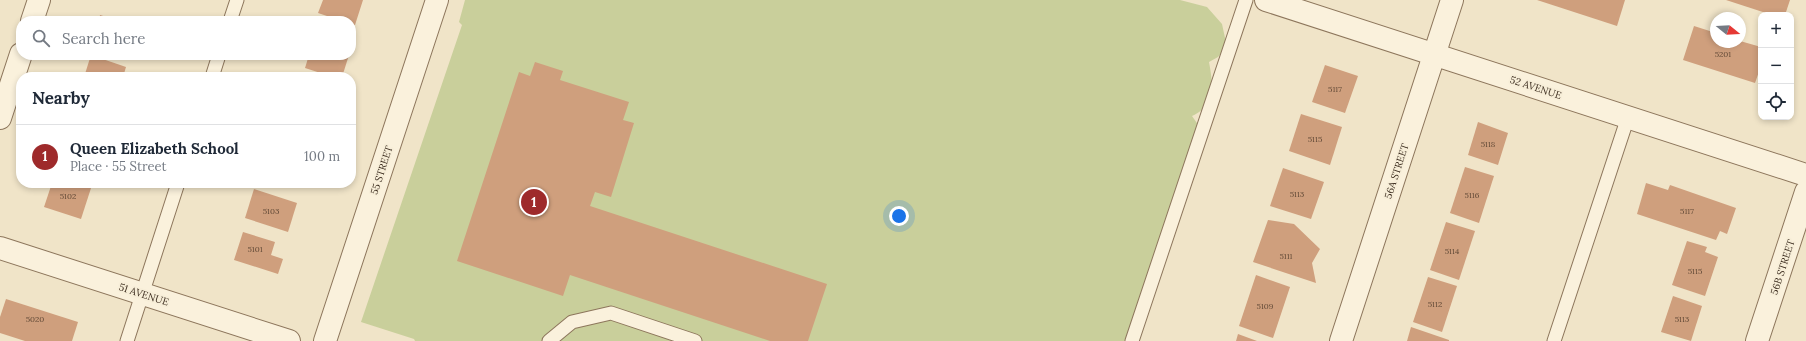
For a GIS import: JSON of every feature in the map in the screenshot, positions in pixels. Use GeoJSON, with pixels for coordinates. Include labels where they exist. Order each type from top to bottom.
{"type":"FeatureCollection","features":[{"type":"Feature","properties":{"kind":"street"},"geometry":{"type":"LineString","coordinates":[[34,16],[39,0]]}},
{"type":"Feature","properties":{"kind":"street","name":"55 STREET"},"geometry":{"type":"LineString","coordinates":[[325,341],[437,0]]}},
{"type":"Feature","properties":{"kind":"street","name":"52 AVENUE"},"geometry":{"type":"LineString","coordinates":[[1266,0],[1806,175]]}},
{"type":"Feature","properties":{"kind":"street","name":"56A STREET"},"geometry":{"type":"LineString","coordinates":[[1341,341],[1452,0]]}},
{"type":"Feature","properties":{"kind":"street"},"geometry":{"type":"LineString","coordinates":[[0,118],[19,60]]}},
{"type":"Feature","properties":{"kind":"street","name":"56B STREET"},"geometry":{"type":"LineString","coordinates":[[1757,341],[1806,192]]}},
{"type":"Feature","properties":{"kind":"street","name":"51 AVENUE"},"geometry":{"type":"LineString","coordinates":[[0,248],[289,341]]}},
{"type":"Feature","properties":{"kind":"lane"},"geometry":{"type":"LineString","coordinates":[[232,16],[237,0]]}},
{"type":"Feature","properties":{"kind":"lane"},"geometry":{"type":"LineString","coordinates":[[1132,341],[1246,0]]}},
{"type":"Feature","properties":{"kind":"lane"},"geometry":{"type":"LineString","coordinates":[[214,72],[217,60]]}},
{"type":"Feature","properties":{"kind":"lane"},"geometry":{"type":"LineString","coordinates":[[1554,341],[1628,118]]}},
{"type":"Feature","properties":{"kind":"lane"},"geometry":{"type":"LineString","coordinates":[[127,341],[176,188]]}},
{"type":"Feature","properties":{"kind":"lane"},"geometry":{"type":"LineString","coordinates":[[549,341],[572,322],[611,313],[696,341]]}},
{"type":"Feature","properties":{"kind":"green space"},"geometry":{"type":"Polygon","coordinates":[[[465,0],[1180,0],[1207,7],[1222,24],[1227,47],[1218,57],[1209,62],[1212,86],[1211,93],[1205,106],[1192,116],[1199,126],[1171,209],[1164,223],[1159,242],[1166,249],[1162,274],[1152,283],[1131,341],[415,341],[414,339],[361,322],[462,25],[459,22],[465,0]]]}},
{"type":"Feature","properties":{"kind":"building"},"geometry":{"type":"Polygon","coordinates":[[[323,0],[363,0],[356,22],[356,16],[327,16],[318,13],[323,0]]]}},
{"type":"Feature","properties":{"kind":"building"},"geometry":{"type":"Polygon","coordinates":[[[1537,0],[1625,0],[1617,26],[1537,0]]]}},
{"type":"Feature","properties":{"kind":"building"},"geometry":{"type":"Polygon","coordinates":[[[1726,0],[1790,0],[1786,12],[1763,12],[1726,0]]]}},
{"type":"Feature","properties":{"kind":"building"},"geometry":{"type":"Polygon","coordinates":[[[1694,26],[1710,31],[1710,48],[1746,48],[1746,43],[1758,46],[1758,74],[1755,83],[1683,60],[1694,26]]]}},
{"type":"Feature","properties":{"kind":"building"},"geometry":{"type":"Polygon","coordinates":[[[89,60],[106,60],[126,67],[124,72],[86,72],[89,60]]]}},
{"type":"Feature","properties":{"kind":"building"},"geometry":{"type":"Polygon","coordinates":[[[307,60],[347,60],[344,72],[317,72],[305,68],[307,60]]]}},
{"type":"Feature","properties":{"kind":"building"},"geometry":{"type":"Polygon","coordinates":[[[535,62],[563,71],[560,80],[629,102],[623,120],[634,123],[611,197],[595,192],[590,206],[827,284],[808,341],[770,341],[570,275],[563,296],[457,261],[519,72],[530,76],[535,62]]]}},
{"type":"Feature","properties":{"kind":"building"},"geometry":{"type":"Polygon","coordinates":[[[1325,65],[1358,76],[1345,113],[1312,102],[1325,65]]]}},
{"type":"Feature","properties":{"kind":"building"},"geometry":{"type":"Polygon","coordinates":[[[1301,114],[1342,127],[1330,165],[1289,151],[1301,114]]]}},
{"type":"Feature","properties":{"kind":"building"},"geometry":{"type":"Polygon","coordinates":[[[1478,122],[1508,133],[1498,165],[1468,155],[1478,122]]]}},
{"type":"Feature","properties":{"kind":"building"},"geometry":{"type":"Polygon","coordinates":[[[1465,167],[1494,176],[1479,223],[1450,213],[1465,167]]]}},
{"type":"Feature","properties":{"kind":"building"},"geometry":{"type":"Polygon","coordinates":[[[1283,168],[1324,182],[1311,219],[1270,206],[1283,168]]]}},
{"type":"Feature","properties":{"kind":"building"},"geometry":{"type":"Polygon","coordinates":[[[1646,183],[1668,190],[1670,185],[1736,208],[1727,234],[1720,231],[1716,240],[1637,214],[1646,183]]]}},
{"type":"Feature","properties":{"kind":"building"},"geometry":{"type":"Polygon","coordinates":[[[50,188],[91,188],[81,219],[44,207],[50,188]]]}},
{"type":"Feature","properties":{"kind":"building"},"geometry":{"type":"Polygon","coordinates":[[[254,189],[297,203],[288,232],[245,218],[254,189]]]}},
{"type":"Feature","properties":{"kind":"building"},"geometry":{"type":"Polygon","coordinates":[[[1268,220],[1294,224],[1320,249],[1312,263],[1316,283],[1253,262],[1268,220]]]}},
{"type":"Feature","properties":{"kind":"building"},"geometry":{"type":"Polygon","coordinates":[[[1446,222],[1475,231],[1459,280],[1430,270],[1446,222]]]}},
{"type":"Feature","properties":{"kind":"building"},"geometry":{"type":"Polygon","coordinates":[[[243,232],[275,242],[271,255],[283,259],[278,274],[234,260],[243,232]]]}},
{"type":"Feature","properties":{"kind":"building"},"geometry":{"type":"Polygon","coordinates":[[[1687,241],[1707,247],[1705,252],[1718,257],[1705,296],[1672,285],[1687,241]]]}},
{"type":"Feature","properties":{"kind":"building"},"geometry":{"type":"Polygon","coordinates":[[[1256,275],[1290,287],[1273,338],[1239,326],[1256,275]]]}},
{"type":"Feature","properties":{"kind":"building"},"geometry":{"type":"Polygon","coordinates":[[[1428,277],[1457,286],[1442,332],[1413,322],[1428,277]]]}},
{"type":"Feature","properties":{"kind":"building"},"geometry":{"type":"Polygon","coordinates":[[[1673,296],[1702,306],[1691,341],[1661,332],[1673,296]]]}},
{"type":"Feature","properties":{"kind":"building"},"geometry":{"type":"Polygon","coordinates":[[[6,299],[78,322],[72,341],[25,341],[0,333],[0,317],[6,299]]]}},
{"type":"Feature","properties":{"kind":"building"},"geometry":{"type":"Polygon","coordinates":[[[1411,327],[1449,340],[1449,341],[1407,341],[1411,327]]]}},
{"type":"Feature","properties":{"kind":"building"},"geometry":{"type":"Polygon","coordinates":[[[1238,334],[1257,341],[1236,341],[1238,334]]]}},
{"type":"Feature","properties":{"kind":"place","name":"Queen Elizabeth School"},"geometry":{"type":"Point","coordinates":[534,202]}}]}
